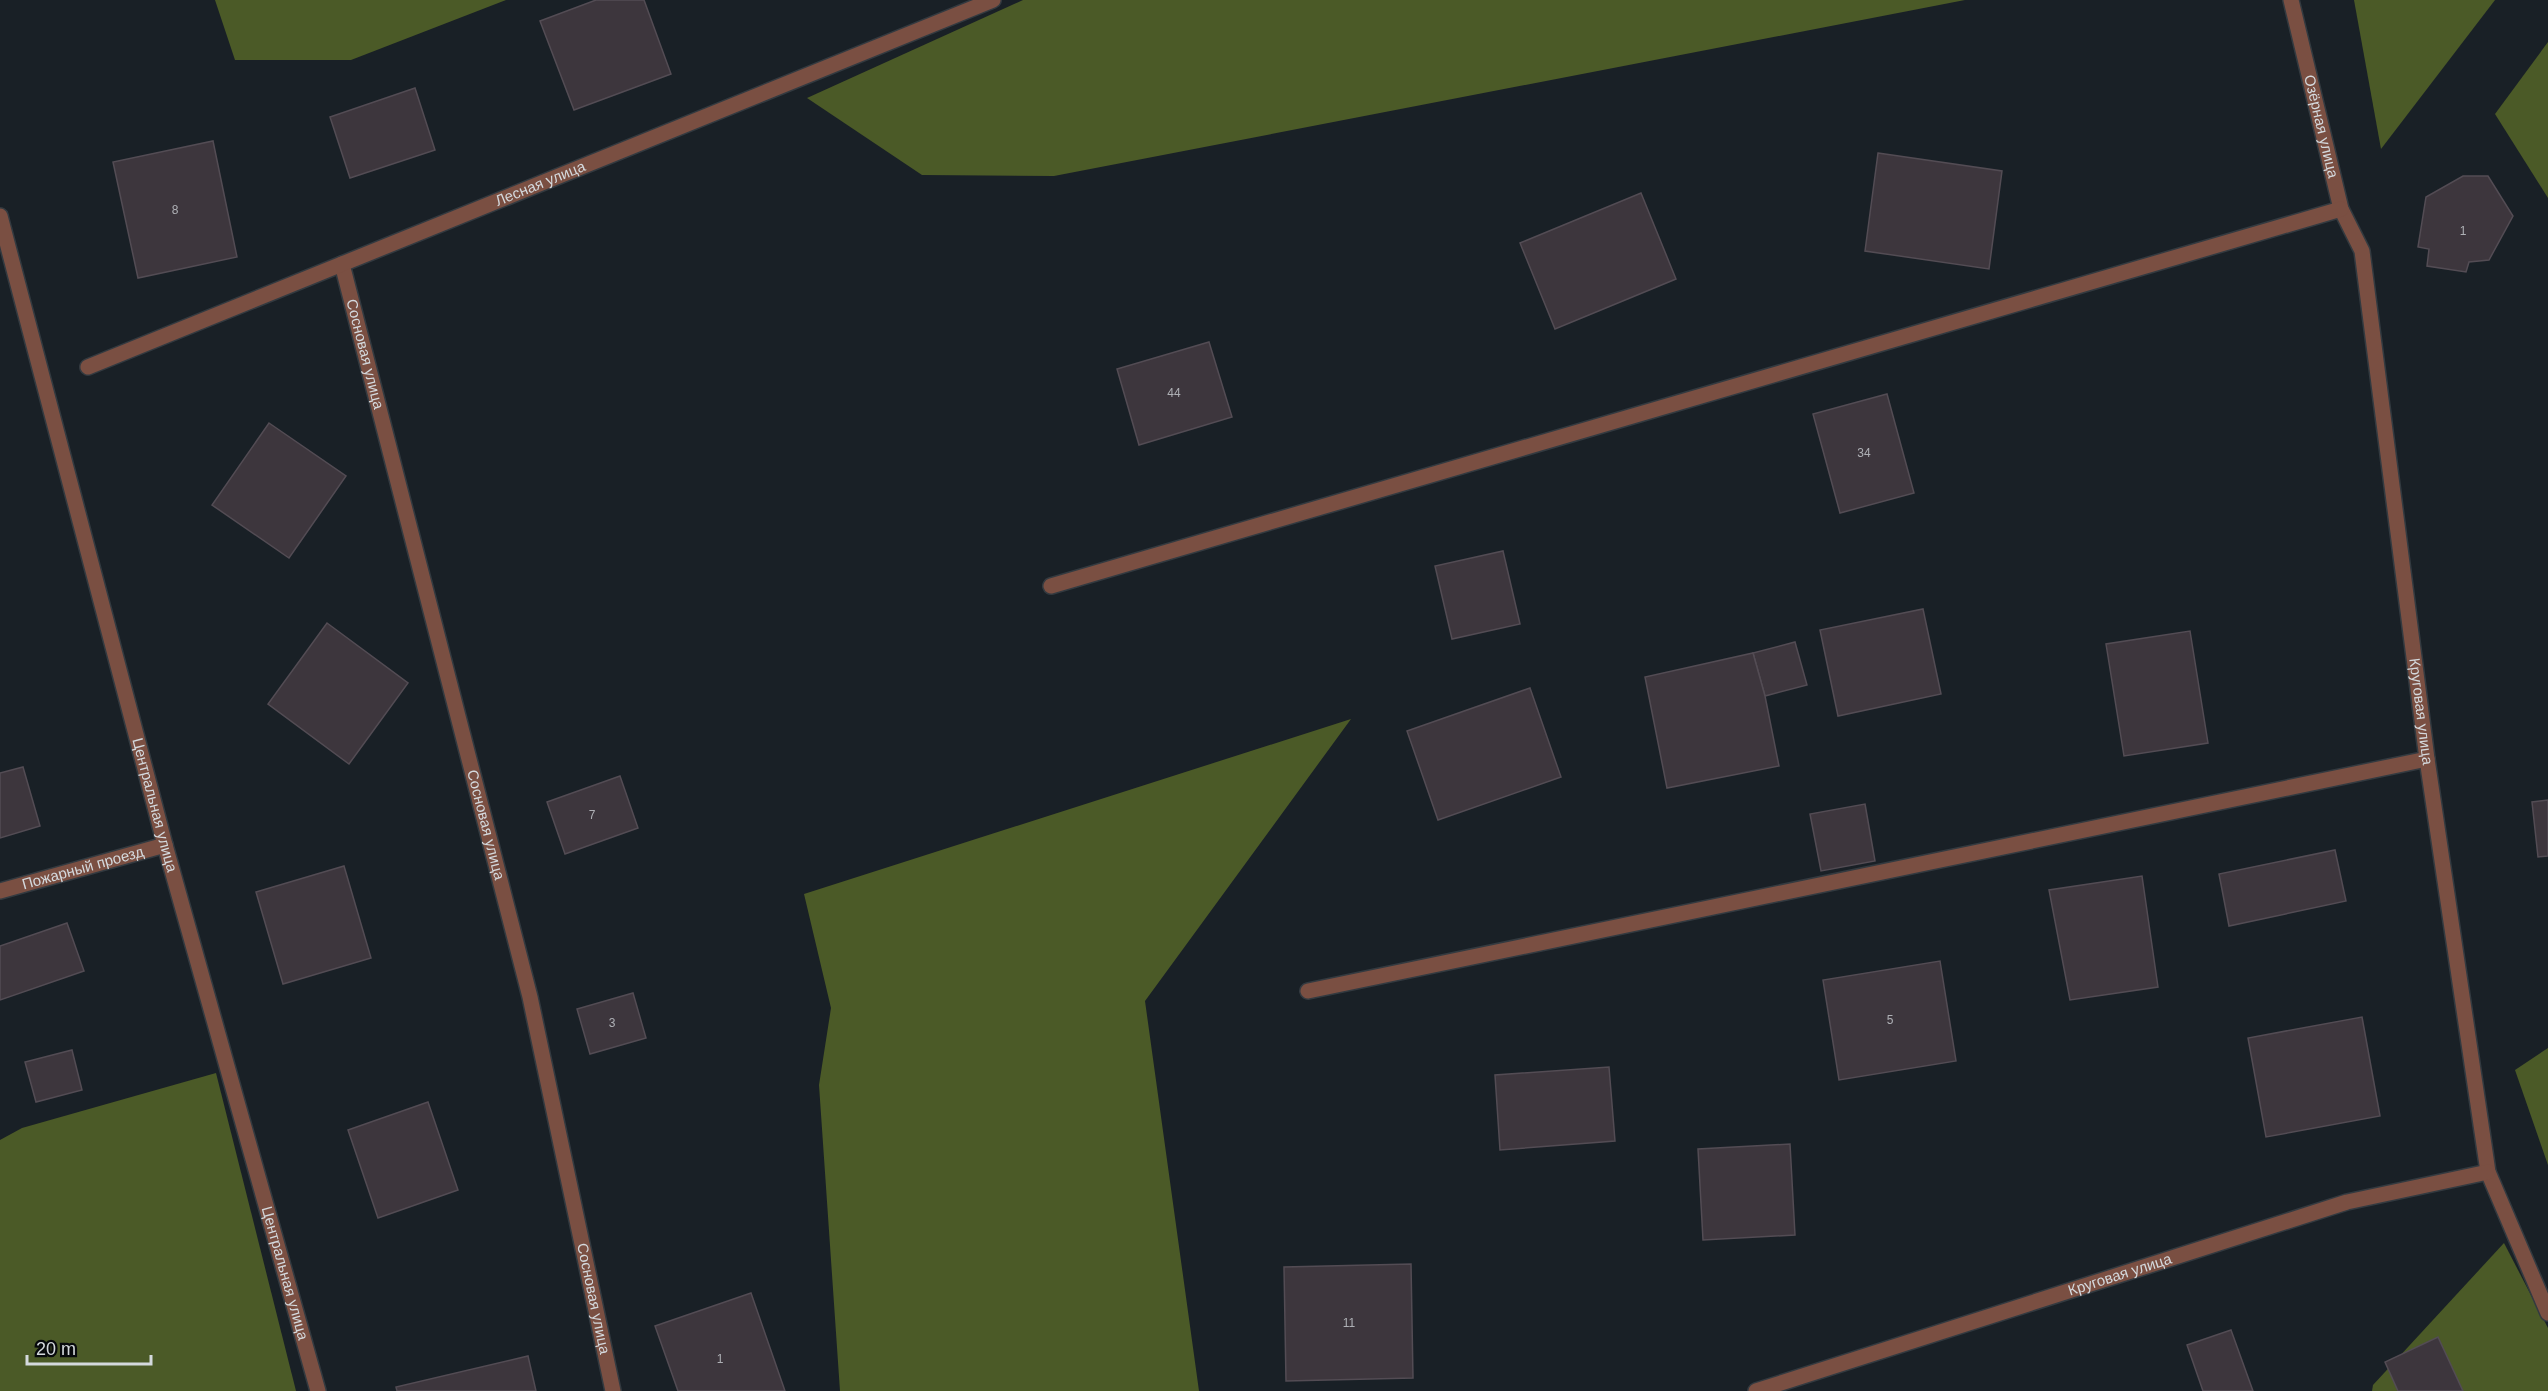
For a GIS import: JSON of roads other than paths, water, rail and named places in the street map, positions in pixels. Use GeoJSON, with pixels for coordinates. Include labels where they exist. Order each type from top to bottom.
{"type":"FeatureCollection","features":[{"type":"Feature","properties":{"kind":"street","name":"Лесная улица"},"geometry":{"type":"LineString","coordinates":[[88,367],[993,0]]}},
{"type":"Feature","properties":{"kind":"street","name":"Озёрная улица"},"geometry":{"type":"LineString","coordinates":[[2291,0],[2341,209],[2362,251]]}},
{"type":"Feature","properties":{"kind":"street"},"geometry":{"type":"LineString","coordinates":[[1051,586],[2341,209]]}},
{"type":"Feature","properties":{"kind":"street","name":"Центральная улица"},"geometry":{"type":"LineString","coordinates":[[0,216],[165,845],[318,1391]]}},
{"type":"Feature","properties":{"kind":"street","name":"Круговая улица"},"geometry":{"type":"LineString","coordinates":[[2362,251],[2427,759],[2488,1172],[2548,1313]]}},
{"type":"Feature","properties":{"kind":"street","name":"Сосновая улица"},"geometry":{"type":"LineString","coordinates":[[342,264],[531,997],[613,1391]]}},
{"type":"Feature","properties":{"kind":"street"},"geometry":{"type":"LineString","coordinates":[[1308,991],[2427,759]]}},
{"type":"Feature","properties":{"kind":"street","name":"Пожарный проезд"},"geometry":{"type":"LineString","coordinates":[[0,891],[165,845]]}},
{"type":"Feature","properties":{"kind":"street","name":"Круговая улица"},"geometry":{"type":"LineString","coordinates":[[1756,1391],[2347,1202],[2488,1172]]}}]}
